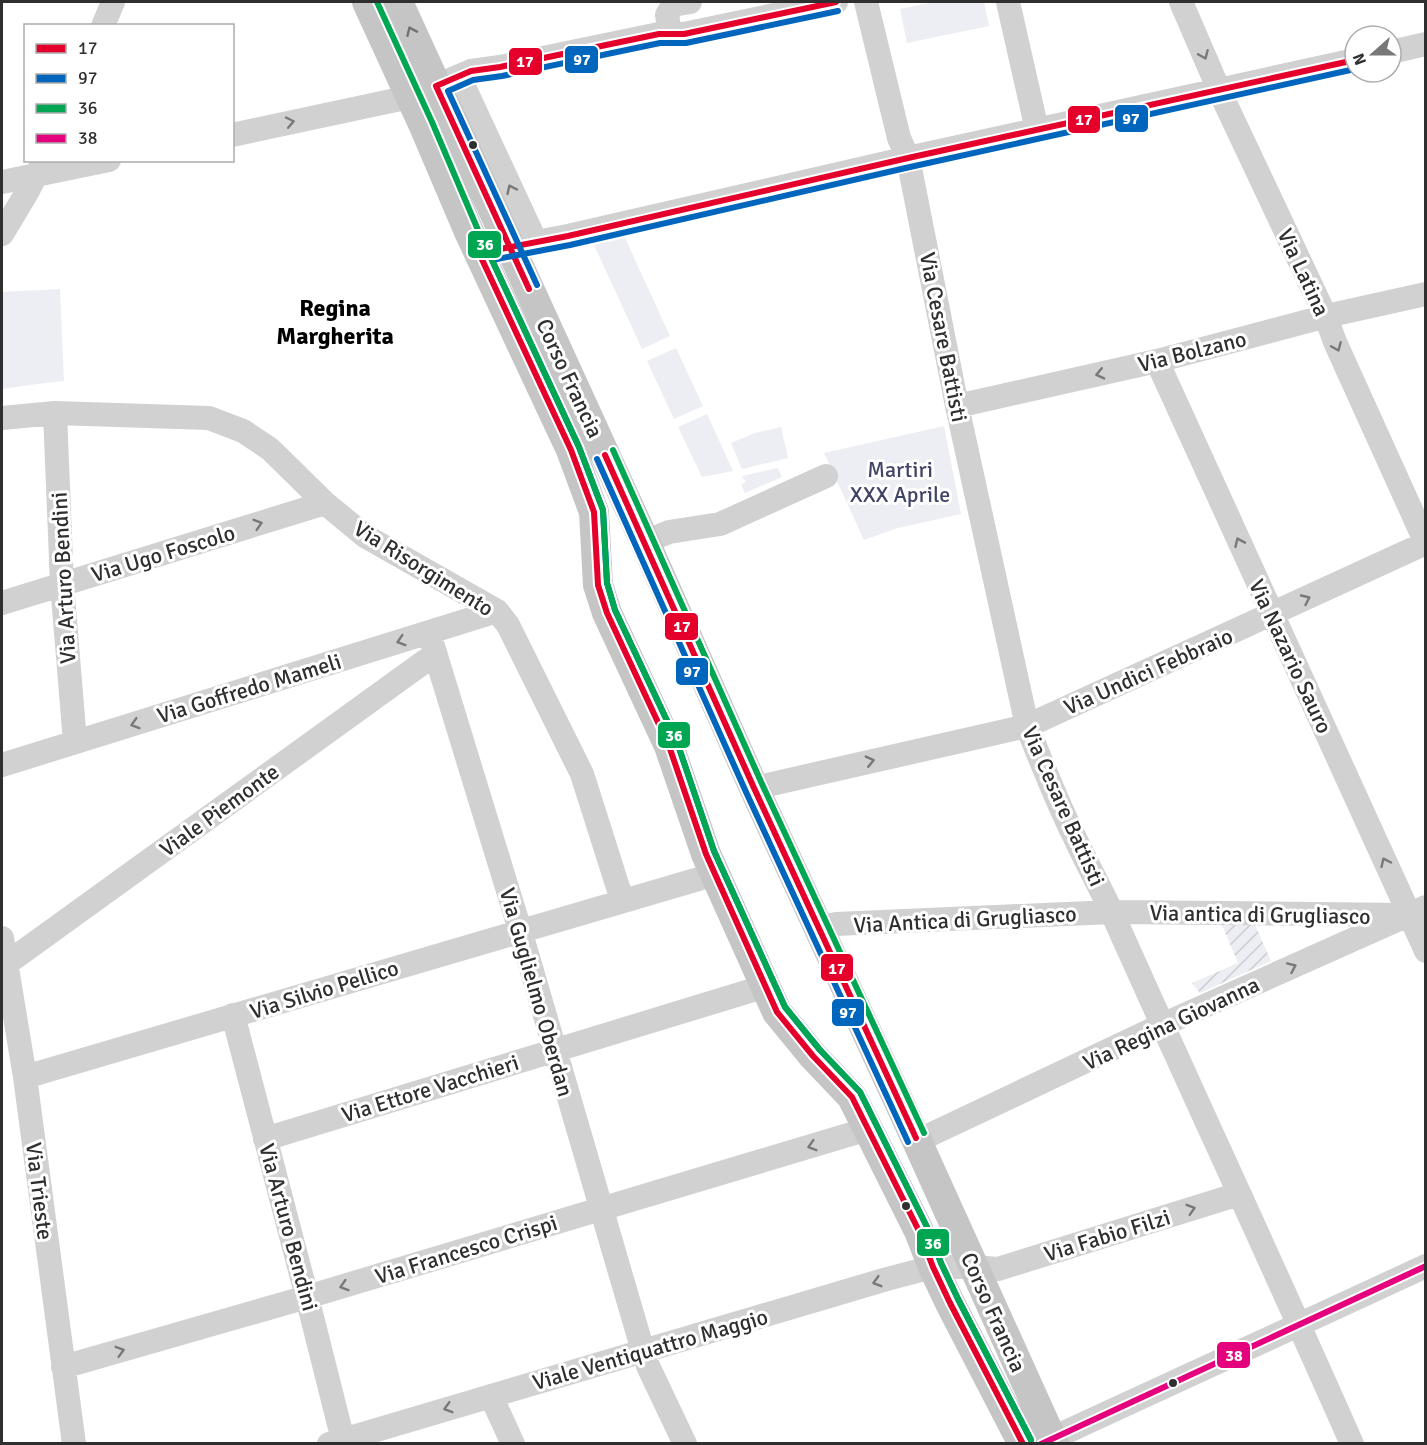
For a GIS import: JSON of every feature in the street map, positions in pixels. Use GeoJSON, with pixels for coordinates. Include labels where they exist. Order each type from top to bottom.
{"type":"FeatureCollection","features":[{"type":"Feature","properties":{"kind":"main road","name":"Corso Francia"},"geometry":{"type":"LineString","coordinates":[[367,2],[435,86],[479,253],[571,450],[594,512],[598,585],[607,613],[669,746],[706,854],[777,1012],[813,1056],[852,1097],[919,1231],[950,1303],[1023,1443]]}},
{"type":"Feature","properties":{"kind":"main road","name":"Corso Francia"},"geometry":{"type":"LineString","coordinates":[[398,2],[435,86],[523,245],[645,542],[754,789],[974,1267],[1061,1439]]}},
{"type":"Feature","properties":{"kind":"street"},"geometry":{"type":"LineString","coordinates":[[104,24],[113,2]]}},
{"type":"Feature","properties":{"kind":"street"},"geometry":{"type":"LineString","coordinates":[[670,34],[667,15],[673,5],[690,2]]}},
{"type":"Feature","properties":{"kind":"street"},"geometry":{"type":"LineString","coordinates":[[234,135],[435,86],[471,71],[659,34],[684,34],[836,2]]}},
{"type":"Feature","properties":{"kind":"street","name":"Via Cesare Battisti"},"geometry":{"type":"LineString","coordinates":[[866,2],[899,138],[908,159],[957,406],[1027,726],[1075,839],[1112,912],[1352,1443]]}},
{"type":"Feature","properties":{"kind":"street"},"geometry":{"type":"LineString","coordinates":[[881,59],[892,41],[883,2]]}},
{"type":"Feature","properties":{"kind":"street"},"geometry":{"type":"LineString","coordinates":[[1008,2],[1037,130]]}},
{"type":"Feature","properties":{"kind":"street","name":"Via Latina"},"geometry":{"type":"LineString","coordinates":[[1181,2],[1219,90],[1326,317],[1425,543]]}},
{"type":"Feature","properties":{"kind":"street"},"geometry":{"type":"LineString","coordinates":[[1403,49],[1425,44]]}},
{"type":"Feature","properties":{"kind":"street"},"geometry":{"type":"LineString","coordinates":[[479,253],[1343,63]]}},
{"type":"Feature","properties":{"kind":"street"},"geometry":{"type":"LineString","coordinates":[[40,167],[51,173],[101,162]]}},
{"type":"Feature","properties":{"kind":"street"},"geometry":{"type":"LineString","coordinates":[[2,182],[40,167]]}},
{"type":"Feature","properties":{"kind":"street"},"geometry":{"type":"LineString","coordinates":[[2,234],[40,167]]}},
{"type":"Feature","properties":{"kind":"street","name":"Via Bolzano"},"geometry":{"type":"LineString","coordinates":[[957,406],[1157,361],[1425,294]]}},
{"type":"Feature","properties":{"kind":"street","name":"Via Nazario Sauro"},"geometry":{"type":"LineString","coordinates":[[1157,361],[1272,615],[1417,911],[1425,951]]}},
{"type":"Feature","properties":{"kind":"street","name":"Via Risorgimento"},"geometry":{"type":"LineString","coordinates":[[2,418],[54,413],[209,418],[243,431],[270,449],[325,503],[365,536],[497,611],[508,625],[582,774],[622,900]]}},
{"type":"Feature","properties":{"kind":"street","name":"Via Arturo Bendini"},"geometry":{"type":"LineString","coordinates":[[54,413],[62,584],[75,742]]}},
{"type":"Feature","properties":{"kind":"street"},"geometry":{"type":"LineString","coordinates":[[645,542],[669,532],[720,524],[826,476]]}},
{"type":"Feature","properties":{"kind":"street","name":"Via Ugo Foscolo"},"geometry":{"type":"LineString","coordinates":[[2,603],[325,503]]}},
{"type":"Feature","properties":{"kind":"street","name":"Via Undici Febbraio"},"geometry":{"type":"LineString","coordinates":[[754,789],[1027,726],[1425,543]]}},
{"type":"Feature","properties":{"kind":"street","name":"Via Goffredo Mameli"},"geometry":{"type":"LineString","coordinates":[[2,765],[75,742],[432,643],[497,611]]}},
{"type":"Feature","properties":{"kind":"street","name":"Via Guglielmo Oberdan"},"geometry":{"type":"LineString","coordinates":[[432,643],[520,930],[643,1351],[685,1443]]}},
{"type":"Feature","properties":{"kind":"street","name":"Viale Piemonte"},"geometry":{"type":"LineString","coordinates":[[4,964],[432,643]]}},
{"type":"Feature","properties":{"kind":"street"},"geometry":{"type":"LineString","coordinates":[[622,900],[702,878]]}},
{"type":"Feature","properties":{"kind":"street","name":"Via Silvio Pellico"},"geometry":{"type":"LineString","coordinates":[[26,1077],[622,900]]}},
{"type":"Feature","properties":{"kind":"street","name":"Via antica di Grugliasco"},"geometry":{"type":"LineString","coordinates":[[1112,912],[1417,911]]}},
{"type":"Feature","properties":{"kind":"street","name":"Via Regina Giovanna"},"geometry":{"type":"LineString","coordinates":[[917,1141],[1162,1025],[1417,911]]}},
{"type":"Feature","properties":{"kind":"street","name":"Via Antica di Grugliasco"},"geometry":{"type":"LineString","coordinates":[[818,927],[836,924],[1112,912]]}},
{"type":"Feature","properties":{"kind":"street","name":"Via Trieste"},"geometry":{"type":"LineString","coordinates":[[2,938],[4,964],[26,1077],[74,1443]]}},
{"type":"Feature","properties":{"kind":"street","name":"Via Ettore Vacchieri"},"geometry":{"type":"LineString","coordinates":[[265,1139],[766,986]]}},
{"type":"Feature","properties":{"kind":"street","name":"Via Arturo Bendini"},"geometry":{"type":"LineString","coordinates":[[233,1016],[307,1297],[338,1442]]}},
{"type":"Feature","properties":{"kind":"street","name":"Via Francesco Crispi"},"geometry":{"type":"LineString","coordinates":[[63,1367],[307,1297],[868,1129]]}},
{"type":"Feature","properties":{"kind":"street","name":"Via Fabio Filzi"},"geometry":{"type":"LineString","coordinates":[[974,1267],[998,1269],[1239,1194]]}},
{"type":"Feature","properties":{"kind":"street"},"geometry":{"type":"LineString","coordinates":[[1061,1439],[1299,1323],[1425,1266]]}},
{"type":"Feature","properties":{"kind":"street","name":"Viale Ventiquattro Maggio"},"geometry":{"type":"LineString","coordinates":[[338,1442],[876,1282],[933,1267],[974,1267]]}},
{"type":"Feature","properties":{"kind":"street"},"geometry":{"type":"LineString","coordinates":[[491,1396],[513,1443]]}},
{"type":"Feature","properties":{"kind":"green space"},"geometry":{"type":"Polygon","coordinates":[[[934,2],[984,2],[989,26],[907,43],[900,9],[934,2]]]}},
{"type":"Feature","properties":{"kind":"green space"},"geometry":{"type":"Polygon","coordinates":[[[625,238],[670,336],[642,349],[594,245],[625,238]]]}},
{"type":"Feature","properties":{"kind":"green space"},"geometry":{"type":"Polygon","coordinates":[[[60,289],[64,381],[2,389],[2,292],[60,289]]]}},
{"type":"Feature","properties":{"kind":"green space"},"geometry":{"type":"Polygon","coordinates":[[[676,348],[703,406],[674,419],[647,361],[676,348]]]}},
{"type":"Feature","properties":{"kind":"green space"},"geometry":{"type":"Polygon","coordinates":[[[707,414],[733,471],[702,477],[678,427],[707,414]]]}},
{"type":"Feature","properties":{"kind":"green space","name":"Martiri XXX Aprile"},"geometry":{"type":"Polygon","coordinates":[[[944,426],[961,514],[898,528],[864,540],[824,453],[944,426]]]}},
{"type":"Feature","properties":{"kind":"green space"},"geometry":{"type":"Polygon","coordinates":[[[781,427],[788,458],[742,469],[731,443],[755,433],[781,427]]]}},
{"type":"Feature","properties":{"kind":"green space"},"geometry":{"type":"Polygon","coordinates":[[[778,468],[782,477],[745,493],[741,484],[746,482],[742,476],[778,468]]]}},
{"type":"Feature","properties":{"kind":"green space"},"geometry":{"type":"Polygon","coordinates":[[[1219,918],[1252,918],[1271,961],[1200,993],[1192,983],[1238,963],[1219,918]]]}},
{"type":"Feature","properties":{"kind":"transit line","name":"36"},"geometry":{"type":"LineString","coordinates":[[377,2],[478,230],[579,447],[603,510],[607,583],[615,610],[677,742],[714,851],[785,1007],[820,1050],[860,1092],[927,1227],[958,1299],[1031,1440]]}},
{"type":"Feature","properties":{"kind":"transit line","name":"17"},"geometry":{"type":"LineString","coordinates":[[529,289],[436,86],[471,71],[659,34],[684,34],[836,2]]}},
{"type":"Feature","properties":{"kind":"transit line","name":"97"},"geometry":{"type":"LineString","coordinates":[[537,285],[448,91],[473,80],[660,43],[686,43],[838,11]]}},
{"type":"Feature","properties":{"kind":"transit line","name":"17"},"geometry":{"type":"LineString","coordinates":[[1023,1444],[950,1303],[919,1231],[852,1097],[813,1056],[777,1012],[706,854],[669,746],[607,613],[598,585],[594,512],[571,450],[479,253],[568,236],[908,158],[1343,63]]}},
{"type":"Feature","properties":{"kind":"transit line","name":"97"},"geometry":{"type":"LineString","coordinates":[[1031,1440],[958,1299],[927,1227],[860,1092],[820,1050],[785,1007],[714,851],[677,742],[615,610],[607,583],[603,510],[579,447],[492,260],[570,245],[1343,72]]}},
{"type":"Feature","properties":{"kind":"transit line","name":"36"},"geometry":{"type":"LineString","coordinates":[[613,450],[762,784],[924,1133]]}},
{"type":"Feature","properties":{"kind":"transit line","name":"17"},"geometry":{"type":"LineString","coordinates":[[605,455],[754,788],[916,1138]]}},
{"type":"Feature","properties":{"kind":"transit line","name":"97"},"geometry":{"type":"LineString","coordinates":[[597,459],[746,792],[908,1142]]}},
{"type":"Feature","properties":{"kind":"transit line","name":"38"},"geometry":{"type":"LineString","coordinates":[[1041,1444],[1426,1266]]}},
{"type":"Feature","properties":{"kind":"district","name":"Regina Margherita"},"geometry":{"type":"Point","coordinates":[335,322]}}]}
